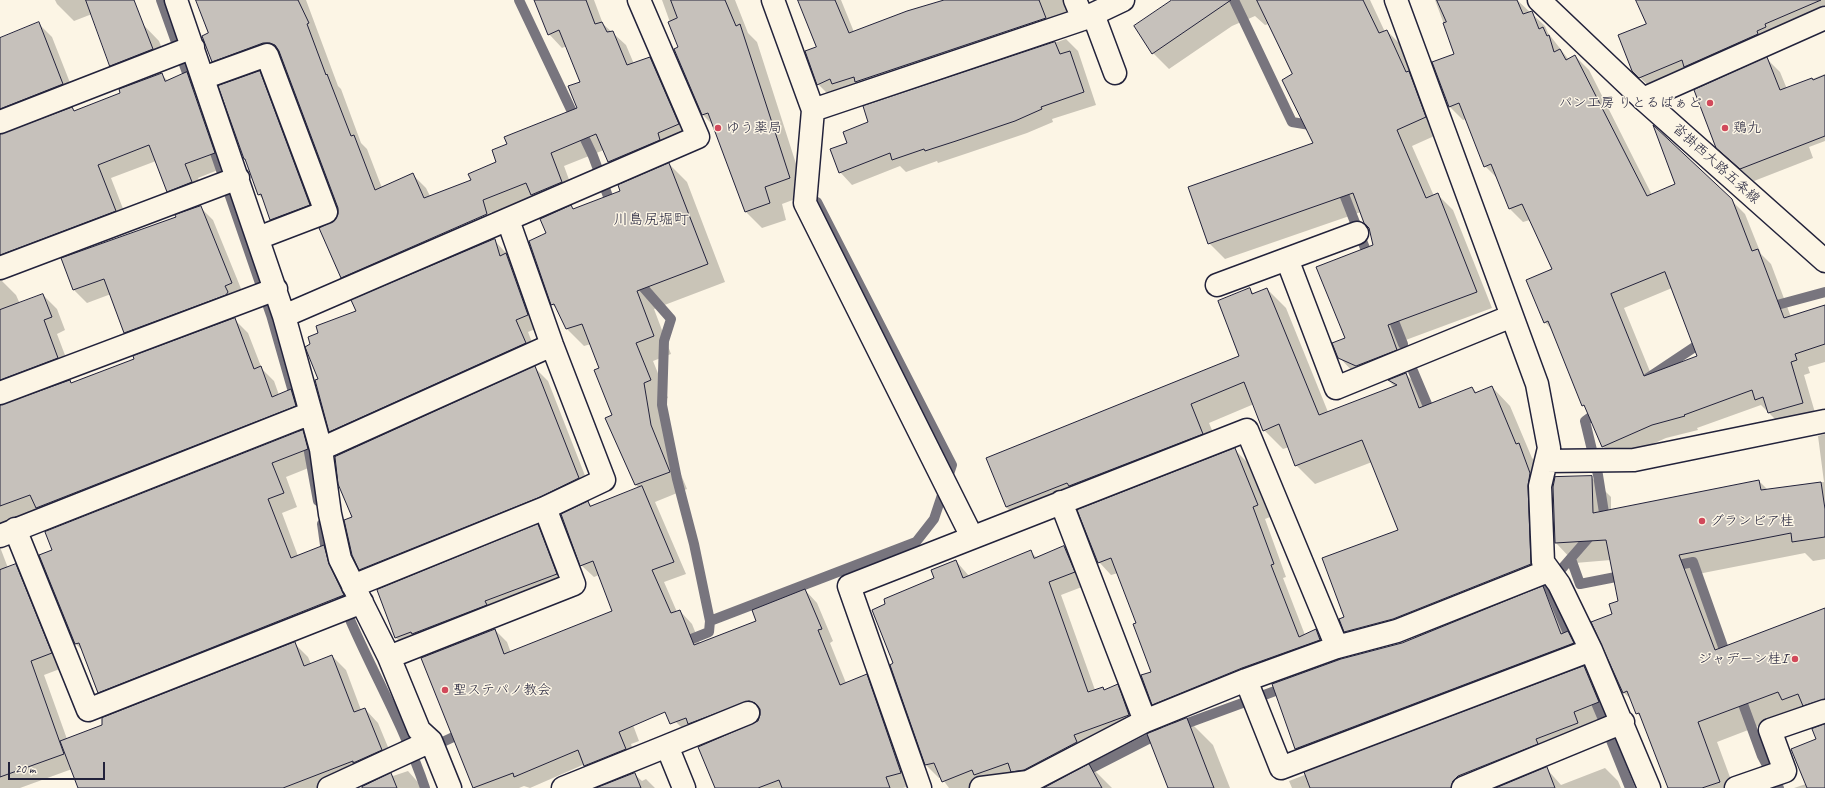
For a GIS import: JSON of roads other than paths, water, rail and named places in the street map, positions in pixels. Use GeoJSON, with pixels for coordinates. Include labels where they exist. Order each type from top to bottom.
{"type":"FeatureCollection","features":[{"type":"Feature","properties":{"kind":"street"},"geometry":{"type":"LineString","coordinates":[[176,0],[284,316],[321,449],[330,514],[351,602],[390,657],[419,730],[431,741],[450,788]]}},
{"type":"Feature","properties":{"kind":"street"},"geometry":{"type":"LineString","coordinates":[[284,316],[698,137],[639,0]]}},
{"type":"Feature","properties":{"kind":"street"},"geometry":{"type":"LineString","coordinates":[[773,0],[813,110],[805,203],[972,537]]}},
{"type":"Feature","properties":{"kind":"street"},"geometry":{"type":"LineString","coordinates":[[813,110],[1084,11],[1123,0]]}},
{"type":"Feature","properties":{"kind":"street"},"geometry":{"type":"LineString","coordinates":[[1396,0],[1537,384],[1549,448],[1540,486],[1543,562],[1554,578],[1591,650],[1623,722],[1648,788]]}},
{"type":"Feature","properties":{"kind":"street","name":"沓掛西大路五条線"},"geometry":{"type":"LineString","coordinates":[[1538,0],[1643,99],[1825,261]]}},
{"type":"Feature","properties":{"kind":"street"},"geometry":{"type":"LineString","coordinates":[[1084,11],[1115,73]]}},
{"type":"Feature","properties":{"kind":"street"},"geometry":{"type":"LineString","coordinates":[[1643,99],[1825,18]]}},
{"type":"Feature","properties":{"kind":"street"},"geometry":{"type":"LineString","coordinates":[[0,122],[193,48]]}},
{"type":"Feature","properties":{"kind":"street"},"geometry":{"type":"LineString","coordinates":[[203,78],[267,55],[326,212],[258,238]]}},
{"type":"Feature","properties":{"kind":"street"},"geometry":{"type":"LineString","coordinates":[[0,268],[238,178]]}},
{"type":"Feature","properties":{"kind":"street"},"geometry":{"type":"LineString","coordinates":[[311,412],[8,532],[88,710],[351,602],[604,480],[552,346],[508,220]]}},
{"type":"Feature","properties":{"kind":"street"},"geometry":{"type":"LineString","coordinates":[[1217,285],[1356,233]]}},
{"type":"Feature","properties":{"kind":"street"},"geometry":{"type":"LineString","coordinates":[[1287,259],[1336,388],[1512,316]]}},
{"type":"Feature","properties":{"kind":"street"},"geometry":{"type":"LineString","coordinates":[[0,393],[276,289]]}},
{"type":"Feature","properties":{"kind":"street"},"geometry":{"type":"LineString","coordinates":[[321,449],[552,346]]}},
{"type":"Feature","properties":{"kind":"street"},"geometry":{"type":"LineString","coordinates":[[1546,461],[1634,460],[1825,421]]}},
{"type":"Feature","properties":{"kind":"street"},"geometry":{"type":"LineString","coordinates":[[920,788],[849,586],[1247,430],[1336,647]]}},
{"type":"Feature","properties":{"kind":"street"},"geometry":{"type":"LineString","coordinates":[[1061,502],[1145,721]]}},
{"type":"Feature","properties":{"kind":"street"},"geometry":{"type":"LineString","coordinates":[[390,657],[574,584],[544,508]]}},
{"type":"Feature","properties":{"kind":"street"},"geometry":{"type":"LineString","coordinates":[[982,788],[1028,785],[1145,721],[1250,691],[1336,647],[1397,631],[1554,578]]}},
{"type":"Feature","properties":{"kind":"street"},"geometry":{"type":"LineString","coordinates":[[1250,691],[1281,768],[1591,650]]}},
{"type":"Feature","properties":{"kind":"street"},"geometry":{"type":"LineString","coordinates":[[1736,788],[1785,772],[1770,730],[1825,712]]}},
{"type":"Feature","properties":{"kind":"street"},"geometry":{"type":"LineString","coordinates":[[564,788],[748,713]]}},
{"type":"Feature","properties":{"kind":"street"},"geometry":{"type":"LineString","coordinates":[[1463,788],[1623,722]]}},
{"type":"Feature","properties":{"kind":"street"},"geometry":{"type":"LineString","coordinates":[[329,788],[431,741]]}},
{"type":"Feature","properties":{"kind":"street"},"geometry":{"type":"LineString","coordinates":[[667,746],[684,788]]}},
{"type":"Feature","properties":{"kind":"waterway"},"geometry":{"type":"LineString","coordinates":[[161,0],[191,84]]}},
{"type":"Feature","properties":{"kind":"waterway"},"geometry":{"type":"LineString","coordinates":[[519,0],[593,156],[612,207]]}},
{"type":"Feature","properties":{"kind":"waterway"},"geometry":{"type":"LineString","coordinates":[[1234,0],[1292,122],[1310,125],[1314,130]]}},
{"type":"Feature","properties":{"kind":"waterway"},"geometry":{"type":"LineString","coordinates":[[211,141],[271,315],[307,441],[318,501]]}},
{"type":"Feature","properties":{"kind":"waterway"},"geometry":{"type":"LineString","coordinates":[[1340,184],[1370,261]]}},
{"type":"Feature","properties":{"kind":"waterway"},"geometry":{"type":"LineString","coordinates":[[710,621],[916,542],[934,519],[952,465],[817,202]]}},
{"type":"Feature","properties":{"kind":"waterway"},"geometry":{"type":"LineString","coordinates":[[639,276],[642,286],[671,319],[664,341],[662,405],[677,479],[694,544],[710,621],[709,632],[679,644]]}},
{"type":"Feature","properties":{"kind":"waterway"},"geometry":{"type":"LineString","coordinates":[[1766,308],[1825,292]]}},
{"type":"Feature","properties":{"kind":"waterway"},"geometry":{"type":"LineString","coordinates":[[1390,311],[1403,344]]}},
{"type":"Feature","properties":{"kind":"waterway"},"geometry":{"type":"LineString","coordinates":[[1648,378],[1705,340]]}},
{"type":"Feature","properties":{"kind":"waterway"},"geometry":{"type":"LineString","coordinates":[[1413,371],[1432,416]]}},
{"type":"Feature","properties":{"kind":"waterway"},"geometry":{"type":"LineString","coordinates":[[1533,595],[1545,588],[1605,519],[1598,475],[1585,421],[1600,410]]}},
{"type":"Feature","properties":{"kind":"waterway"},"geometry":{"type":"LineString","coordinates":[[322,524],[328,561],[338,590],[362,647],[402,731],[425,788]]}},
{"type":"Feature","properties":{"kind":"waterway"},"geometry":{"type":"LineString","coordinates":[[1571,559],[1580,584],[1626,575]]}},
{"type":"Feature","properties":{"kind":"waterway"},"geometry":{"type":"LineString","coordinates":[[1669,567],[1693,562],[1727,658]]}},
{"type":"Feature","properties":{"kind":"waterway"},"geometry":{"type":"LineString","coordinates":[[1548,585],[1570,638]]}},
{"type":"Feature","properties":{"kind":"waterway"},"geometry":{"type":"LineString","coordinates":[[1177,727],[1286,687]]}},
{"type":"Feature","properties":{"kind":"waterway"},"geometry":{"type":"LineString","coordinates":[[1591,691],[1602,717]]}},
{"type":"Feature","properties":{"kind":"waterway"},"geometry":{"type":"LineString","coordinates":[[1739,693],[1762,756],[1779,788]]}},
{"type":"Feature","properties":{"kind":"waterway"},"geometry":{"type":"LineString","coordinates":[[432,747],[464,732]]}},
{"type":"Feature","properties":{"kind":"waterway"},"geometry":{"type":"LineString","coordinates":[[1080,774],[1160,733]]}},
{"type":"Feature","properties":{"kind":"waterway"},"geometry":{"type":"LineString","coordinates":[[1610,738],[1630,788]]}},
{"type":"Feature","properties":{"kind":"place","name":"パン工房 りとるばぁど"},"geometry":{"type":"Point","coordinates":[1710,103]}},
{"type":"Feature","properties":{"kind":"place","name":"ゆう薬局"},"geometry":{"type":"Point","coordinates":[718,128]}},
{"type":"Feature","properties":{"kind":"place","name":"鶏九"},"geometry":{"type":"Point","coordinates":[1725,128]}},
{"type":"Feature","properties":{"kind":"place","name":"グランビア桂"},"geometry":{"type":"Point","coordinates":[1702,521]}},
{"type":"Feature","properties":{"kind":"place","name":"ジャデーン桂I"},"geometry":{"type":"Point","coordinates":[1795,659]}},
{"type":"Feature","properties":{"kind":"place","name":"聖ステパノ教会"},"geometry":{"type":"Point","coordinates":[445,690]}},
{"type":"Feature","properties":{"kind":"district","name":"川島尻堀町"},"geometry":{"type":"Point","coordinates":[651,220]}}]}
